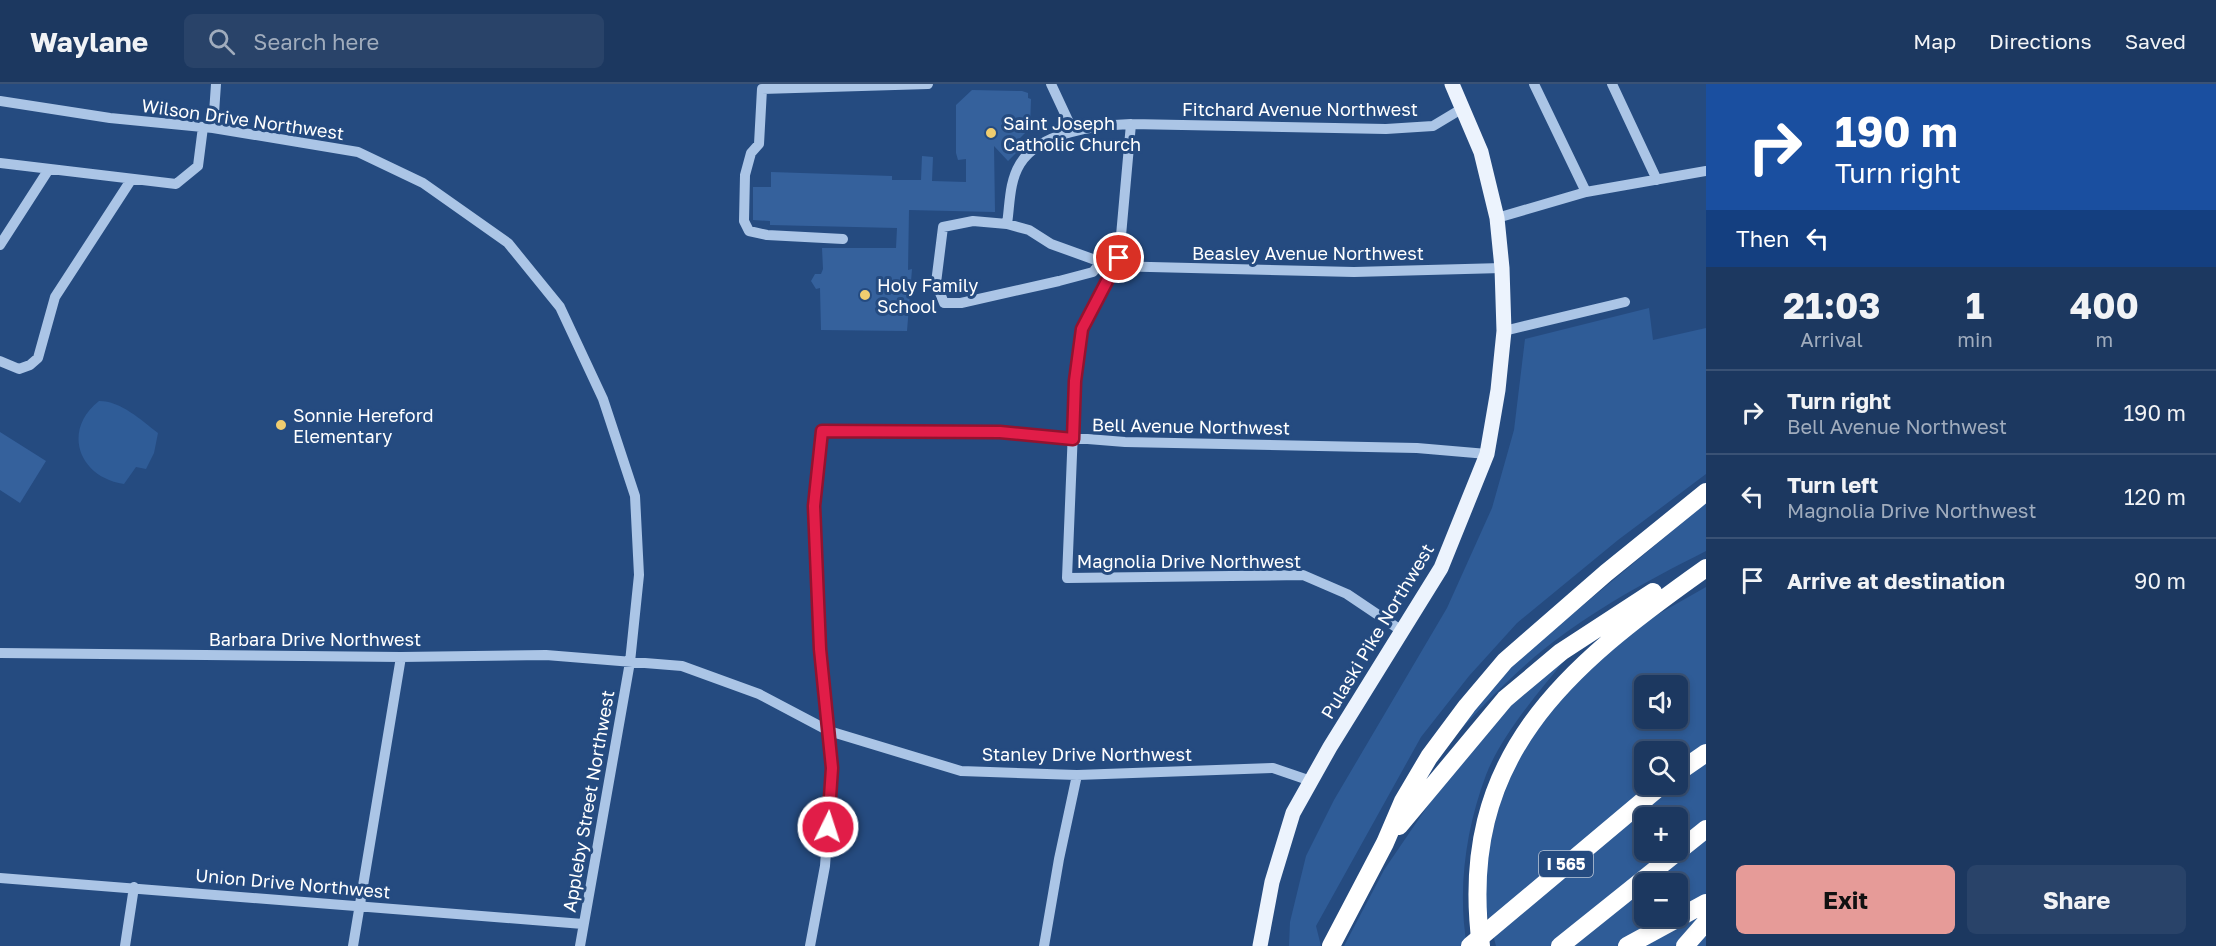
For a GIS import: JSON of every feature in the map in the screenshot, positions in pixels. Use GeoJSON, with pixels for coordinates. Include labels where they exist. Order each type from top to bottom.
{"type":"FeatureCollection","features":[{"type":"Feature","properties":{"kind":"highway"},"geometry":{"type":"LineString","coordinates":[[1331,946],[1385,843],[1403,801],[1429,757],[1505,661],[1606,573],[1706,492]]}},
{"type":"Feature","properties":{"kind":"highway"},"geometry":{"type":"LineString","coordinates":[[1385,843],[1505,699],[1561,652],[1649,594],[1706,567]]}},
{"type":"Feature","properties":{"kind":"highway"},"geometry":{"type":"LineString","coordinates":[[1481,946],[1476,904],[1477,866],[1490,807],[1506,762],[1539,712],[1586,660],[1643,612],[1706,567]]}},
{"type":"Feature","properties":{"kind":"highway"},"geometry":{"type":"LineString","coordinates":[[1688,765],[1706,753]]}},
{"type":"Feature","properties":{"kind":"highway","name":"I 565"},"geometry":{"type":"LineString","coordinates":[[1470,946],[1650,795]]}},
{"type":"Feature","properties":{"kind":"highway"},"geometry":{"type":"LineString","coordinates":[[1560,946],[1706,829]]}},
{"type":"Feature","properties":{"kind":"highway"},"geometry":{"type":"LineString","coordinates":[[1627,946],[1706,903]]}},
{"type":"Feature","properties":{"kind":"highway"},"geometry":{"type":"LineString","coordinates":[[1685,946],[1706,922]]}},
{"type":"Feature","properties":{"kind":"main road","name":"Pulaski Pike Northwest"},"geometry":{"type":"LineString","coordinates":[[1260,946],[1272,882],[1293,813],[1441,568],[1487,454],[1498,390],[1504,331],[1502,268],[1497,218],[1481,152],[1452,84]]}},
{"type":"Feature","properties":{"kind":"street"},"geometry":{"type":"LineString","coordinates":[[0,163],[176,184],[190,175],[198,166],[216,84]]}},
{"type":"Feature","properties":{"kind":"street"},"geometry":{"type":"LineString","coordinates":[[843,239],[767,235],[749,231],[744,221],[745,175],[751,153],[759,144],[762,89],[928,84]]}},
{"type":"Feature","properties":{"kind":"street"},"geometry":{"type":"LineString","coordinates":[[1051,84],[1074,131]]}},
{"type":"Feature","properties":{"kind":"street"},"geometry":{"type":"LineString","coordinates":[[1534,84],[1586,192]]}},
{"type":"Feature","properties":{"kind":"street"},"geometry":{"type":"LineString","coordinates":[[1612,84],[1657,180]]}},
{"type":"Feature","properties":{"kind":"street","name":"Wilson Drive Northwest"},"geometry":{"type":"LineString","coordinates":[[0,101],[110,118],[208,128],[358,152],[423,183],[508,243],[560,307],[603,399],[635,496],[639,575],[630,662]]}},
{"type":"Feature","properties":{"kind":"street","name":"Fitchard Avenue Northwest"},"geometry":{"type":"LineString","coordinates":[[1007,224],[1012,182],[1020,163],[1033,151],[1074,131],[1103,125],[1131,124],[1386,129],[1433,126],[1463,108]]}},
{"type":"Feature","properties":{"kind":"street","name":"Magnolia Drive Northwest"},"geometry":{"type":"LineString","coordinates":[[1131,124],[1119,258],[1082,329],[1075,381],[1067,578],[1303,574],[1347,594],[1402,631]]}},
{"type":"Feature","properties":{"kind":"street"},"geometry":{"type":"LineString","coordinates":[[0,245],[49,169]]}},
{"type":"Feature","properties":{"kind":"street"},"geometry":{"type":"LineString","coordinates":[[1497,218],[1586,192],[1706,171]]}},
{"type":"Feature","properties":{"kind":"street"},"geometry":{"type":"LineString","coordinates":[[0,361],[19,369],[30,365],[38,358],[55,297],[131,180]]}},
{"type":"Feature","properties":{"kind":"street"},"geometry":{"type":"LineString","coordinates":[[1101,262],[1093,272],[961,303],[944,303],[936,283],[943,227],[973,221],[1007,224],[1029,230],[1051,244],[1101,262],[1114,268]]}},
{"type":"Feature","properties":{"kind":"street","name":"Beasley Avenue Northwest"},"geometry":{"type":"LineString","coordinates":[[1114,268],[1354,272],[1502,268]]}},
{"type":"Feature","properties":{"kind":"street"},"geometry":{"type":"LineString","coordinates":[[1504,331],[1624,302]]}},
{"type":"Feature","properties":{"kind":"street","name":"Bell Avenue Northwest"},"geometry":{"type":"LineString","coordinates":[[829,731],[820,649],[814,506],[822,431],[1000,432],[1073,439],[1417,448],[1487,454]]}},
{"type":"Feature","properties":{"kind":"street","name":"Barbara Drive Northwest"},"geometry":{"type":"LineString","coordinates":[[0,653],[401,657],[546,655],[630,662]]}},
{"type":"Feature","properties":{"kind":"street"},"geometry":{"type":"LineString","coordinates":[[353,946],[401,657]]}},
{"type":"Feature","properties":{"kind":"street","name":"Stanley Drive Northwest"},"geometry":{"type":"LineString","coordinates":[[630,662],[682,666],[759,694],[829,731],[961,771],[1077,775],[1273,768],[1311,782]]}},
{"type":"Feature","properties":{"kind":"street","name":"Appleby Street Northwest"},"geometry":{"type":"LineString","coordinates":[[580,946],[630,662]]}},
{"type":"Feature","properties":{"kind":"street"},"geometry":{"type":"LineString","coordinates":[[810,946],[825,866],[832,768],[829,731]]}},
{"type":"Feature","properties":{"kind":"street"},"geometry":{"type":"LineString","coordinates":[[1044,946],[1077,775]]}},
{"type":"Feature","properties":{"kind":"street","name":"Union Drive Northwest"},"geometry":{"type":"LineString","coordinates":[[0,878],[583,924]]}},
{"type":"Feature","properties":{"kind":"street"},"geometry":{"type":"LineString","coordinates":[[125,946],[134,887]]}},
{"type":"Feature","properties":{"kind":"shaded area"},"geometry":{"type":"Polygon","coordinates":[[[1649,308],[1653,340],[1706,328],[1706,474],[1618,540],[1517,623],[1469,676],[1421,737],[1316,926],[1321,946],[1289,946],[1290,922],[1306,856],[1334,800],[1447,608],[1492,508],[1514,430],[1525,339],[1649,308]]]}},
{"type":"Feature","properties":{"kind":"shaded area"},"geometry":{"type":"Polygon","coordinates":[[[99,401],[123,408],[158,433],[154,453],[146,469],[136,467],[124,484],[108,480],[95,472],[80,451],[81,425],[99,401]]]}},
{"type":"Feature","properties":{"kind":"shaded area"},"geometry":{"type":"Polygon","coordinates":[[[1706,503],[1706,551],[1633,590],[1564,634],[1512,677],[1445,746],[1517,660],[1706,503]]]}},
{"type":"Feature","properties":{"kind":"shaded area"},"geometry":{"type":"Polygon","coordinates":[[[1706,587],[1706,946],[1496,946],[1484,901],[1486,862],[1498,809],[1516,764],[1537,725],[1604,652],[1655,616],[1706,587]]]}},
{"type":"Feature","properties":{"kind":"shaded area"},"geometry":{"type":"Polygon","coordinates":[[[1564,661],[1520,716],[1501,745],[1479,795],[1465,859],[1463,881],[1467,946],[1344,946],[1384,870],[1487,719],[1564,661]]]}},
{"type":"Feature","properties":{"kind":"building"},"geometry":{"type":"Polygon","coordinates":[[[972,90],[1022,91],[1028,93],[1028,98],[1031,99],[1030,128],[1019,139],[1025,144],[1008,161],[994,146],[995,212],[909,210],[908,270],[912,269],[907,331],[821,330],[820,288],[816,289],[811,281],[815,274],[821,274],[823,269],[822,248],[896,248],[897,228],[770,225],[770,221],[753,220],[753,187],[771,187],[771,172],[892,176],[892,180],[921,180],[922,156],[933,157],[932,181],[966,182],[966,159],[958,160],[956,153],[956,105],[972,90]]]}},
{"type":"Feature","properties":{"kind":"building"},"geometry":{"type":"Polygon","coordinates":[[[0,432],[46,461],[20,503],[0,490],[0,432]]]}},
{"type":"Feature","properties":{"kind":"place","name":"Saint Joseph Catholic Church"},"geometry":{"type":"Point","coordinates":[991,133]}},
{"type":"Feature","properties":{"kind":"place","name":"Holy Family School"},"geometry":{"type":"Point","coordinates":[865,295]}},
{"type":"Feature","properties":{"kind":"place","name":"Sonnie Hereford Elementary"},"geometry":{"type":"Point","coordinates":[281,425]}},
{"type":"Feature","properties":{"kind":"route"},"geometry":{"type":"LineString","coordinates":[[828,827],[832,768],[820,649],[814,506],[822,431],[1000,432],[1073,439],[1075,381],[1082,329],[1119,258]]}}]}
